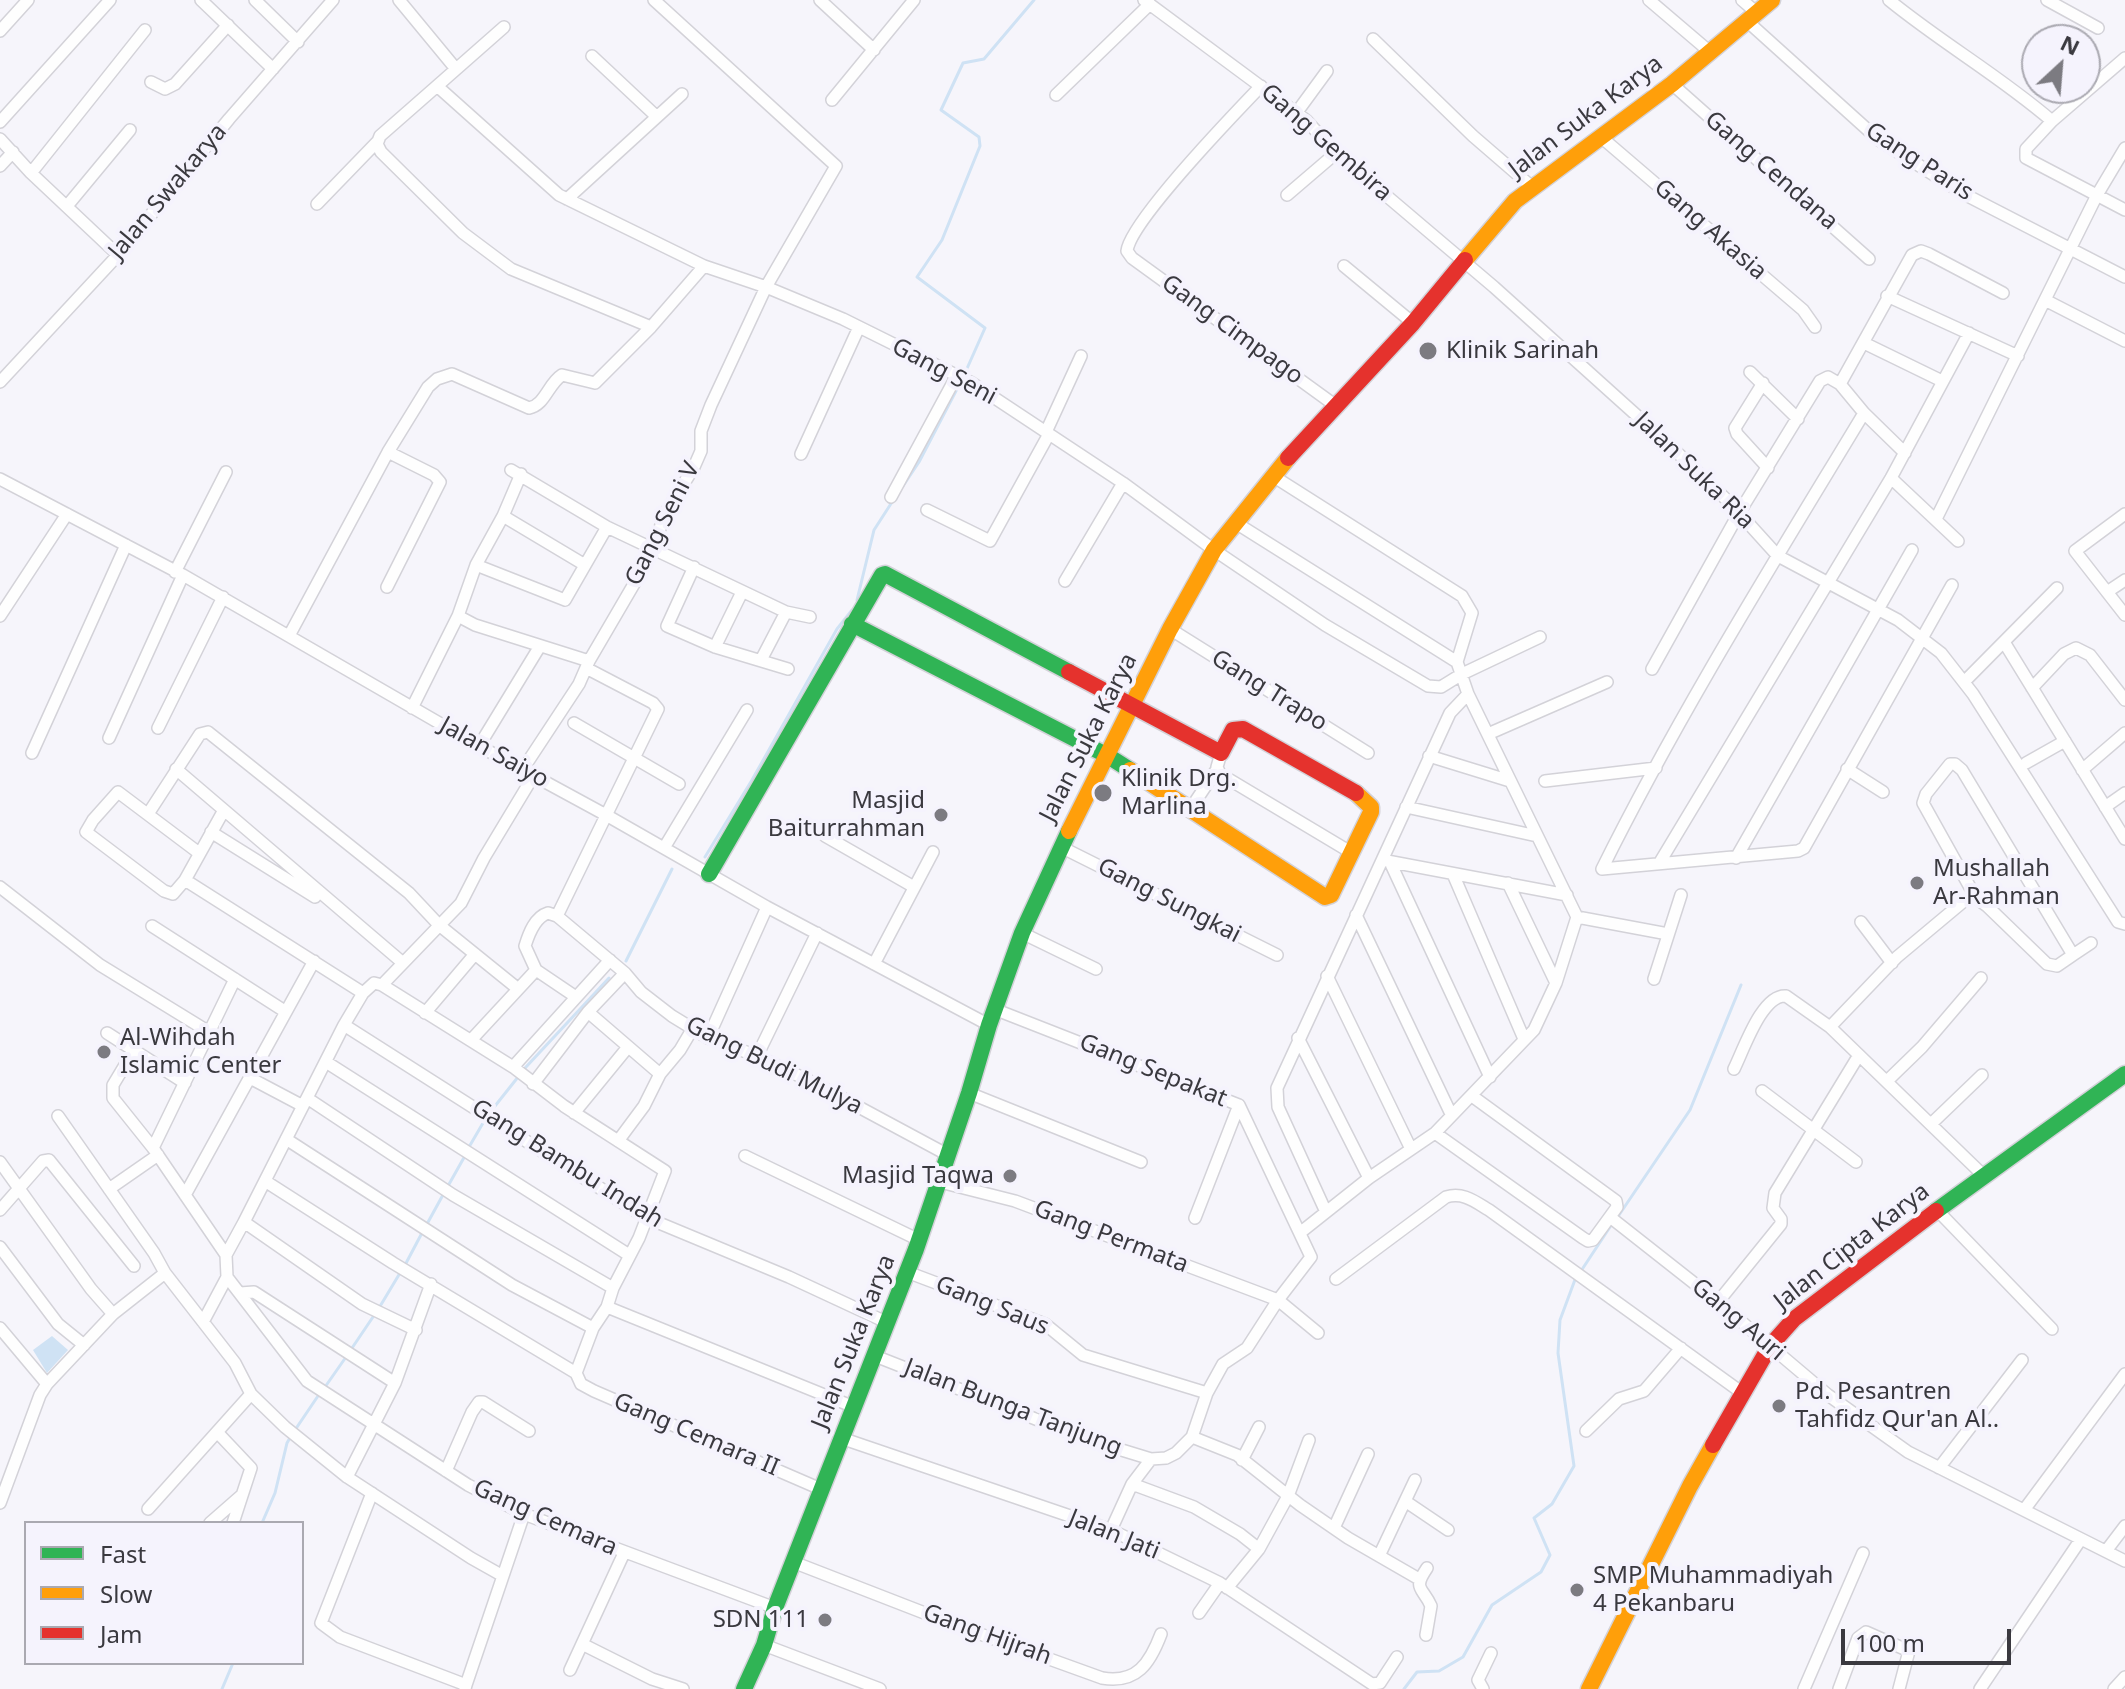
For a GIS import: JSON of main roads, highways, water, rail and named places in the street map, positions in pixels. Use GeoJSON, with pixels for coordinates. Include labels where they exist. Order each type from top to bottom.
{"type":"FeatureCollection","features":[{"type":"Feature","properties":{"kind":"main road","name":"Jalan Suka Karya"},"geometry":{"type":"LineString","coordinates":[[744,1689],[764,1645],[775,1608],[919,1240],[1022,933],[1061,847],[1170,629],[1214,550],[1273,476],[1413,323],[1515,201],[1672,84],[1772,0]]}},
{"type":"Feature","properties":{"kind":"main road"},"geometry":{"type":"LineString","coordinates":[[709,874],[852,624],[881,576],[886,574],[1133,706],[1219,761],[1233,730],[1241,728],[1359,795],[1372,809],[1327,898],[1108,756],[852,624]]}},
{"type":"Feature","properties":{"kind":"main road","name":"Jalan Cipta Karya"},"geometry":{"type":"LineString","coordinates":[[1589,1689],[1672,1521],[1741,1392],[1770,1346],[1794,1319],[1937,1210],[2125,1074]]}},
{"type":"Feature","properties":{"kind":"water"},"geometry":{"type":"Polygon","coordinates":[[[52,1336],[68,1350],[47,1373],[33,1350],[52,1336]]]}},
{"type":"Feature","properties":{"kind":"waterway"},"geometry":{"type":"LineString","coordinates":[[965,373],[985,328],[917,277],[942,240],[980,146],[979,137],[941,110],[963,63],[984,59],[1034,0]]}},
{"type":"Feature","properties":{"kind":"waterway"},"geometry":{"type":"LineString","coordinates":[[903,486],[957,389]]}},
{"type":"Feature","properties":{"kind":"waterway"},"geometry":{"type":"LineString","coordinates":[[857,600],[874,530],[894,499]]}},
{"type":"Feature","properties":{"kind":"waterway"},"geometry":{"type":"LineString","coordinates":[[705,857],[837,629],[852,610]]}},
{"type":"Feature","properties":{"kind":"waterway"},"geometry":{"type":"LineString","coordinates":[[626,961],[672,869]]}},
{"type":"Feature","properties":{"kind":"waterway"},"geometry":{"type":"LineString","coordinates":[[495,1106],[526,1067],[609,978]]}},
{"type":"Feature","properties":{"kind":"waterway"},"geometry":{"type":"LineString","coordinates":[[1617,1218],[1690,1110],[1741,985]]}},
{"type":"Feature","properties":{"kind":"waterway"},"geometry":{"type":"LineString","coordinates":[[469,1147],[483,1123]]}},
{"type":"Feature","properties":{"kind":"waterway"},"geometry":{"type":"LineString","coordinates":[[448,1186],[466,1154]]}},
{"type":"Feature","properties":{"kind":"waterway"},"geometry":{"type":"LineString","coordinates":[[427,1224],[444,1193]]}},
{"type":"Feature","properties":{"kind":"waterway"},"geometry":{"type":"LineString","coordinates":[[1581,1271],[1612,1224]]}},
{"type":"Feature","properties":{"kind":"waterway"},"geometry":{"type":"LineString","coordinates":[[404,1267],[423,1231]]}},
{"type":"Feature","properties":{"kind":"waterway"},"geometry":{"type":"LineString","coordinates":[[379,1308],[400,1273]]}},
{"type":"Feature","properties":{"kind":"waterway"},"geometry":{"type":"LineString","coordinates":[[1404,1689],[1417,1672],[1439,1671],[1463,1657],[1492,1605],[1541,1572],[1550,1555],[1534,1518],[1552,1504],[1574,1466],[1558,1353],[1560,1320],[1576,1277]]}},
{"type":"Feature","properties":{"kind":"waterway"},"geometry":{"type":"LineString","coordinates":[[350,1351],[375,1314]]}},
{"type":"Feature","properties":{"kind":"waterway"},"geometry":{"type":"LineString","coordinates":[[325,1387],[346,1357]]}},
{"type":"Feature","properties":{"kind":"waterway"},"geometry":{"type":"LineString","coordinates":[[295,1430],[320,1393]]}},
{"type":"Feature","properties":{"kind":"waterway"},"geometry":{"type":"LineString","coordinates":[[263,1521],[275,1493],[291,1436]]}},
{"type":"Feature","properties":{"kind":"waterway"},"geometry":{"type":"LineString","coordinates":[[222,1689],[232,1665]]}},
{"type":"Feature","properties":{"kind":"place","name":"Klinik Sarinah"},"geometry":{"type":"Point","coordinates":[1428,351]}},
{"type":"Feature","properties":{"kind":"place","name":"Klinik Drg. Marlina"},"geometry":{"type":"Point","coordinates":[1103,793]}},
{"type":"Feature","properties":{"kind":"place","name":"Masjid Baiturrahman"},"geometry":{"type":"Point","coordinates":[941,815]}},
{"type":"Feature","properties":{"kind":"place","name":"Mushallah Ar-Rahman"},"geometry":{"type":"Point","coordinates":[1917,883]}},
{"type":"Feature","properties":{"kind":"place","name":"Al-Wihdah Islamic Center"},"geometry":{"type":"Point","coordinates":[104,1052]}},
{"type":"Feature","properties":{"kind":"place","name":"Masjid Taqwa"},"geometry":{"type":"Point","coordinates":[1010,1176]}},
{"type":"Feature","properties":{"kind":"place","name":"Pd. Pesantren Tahfidz Qur'an Al.."},"geometry":{"type":"Point","coordinates":[1779,1406]}},
{"type":"Feature","properties":{"kind":"place","name":"SMP Muhammadiyah 4 Pekanbaru"},"geometry":{"type":"Point","coordinates":[1577,1590]}},
{"type":"Feature","properties":{"kind":"place","name":"SDN 111"},"geometry":{"type":"Point","coordinates":[825,1620]}}]}
